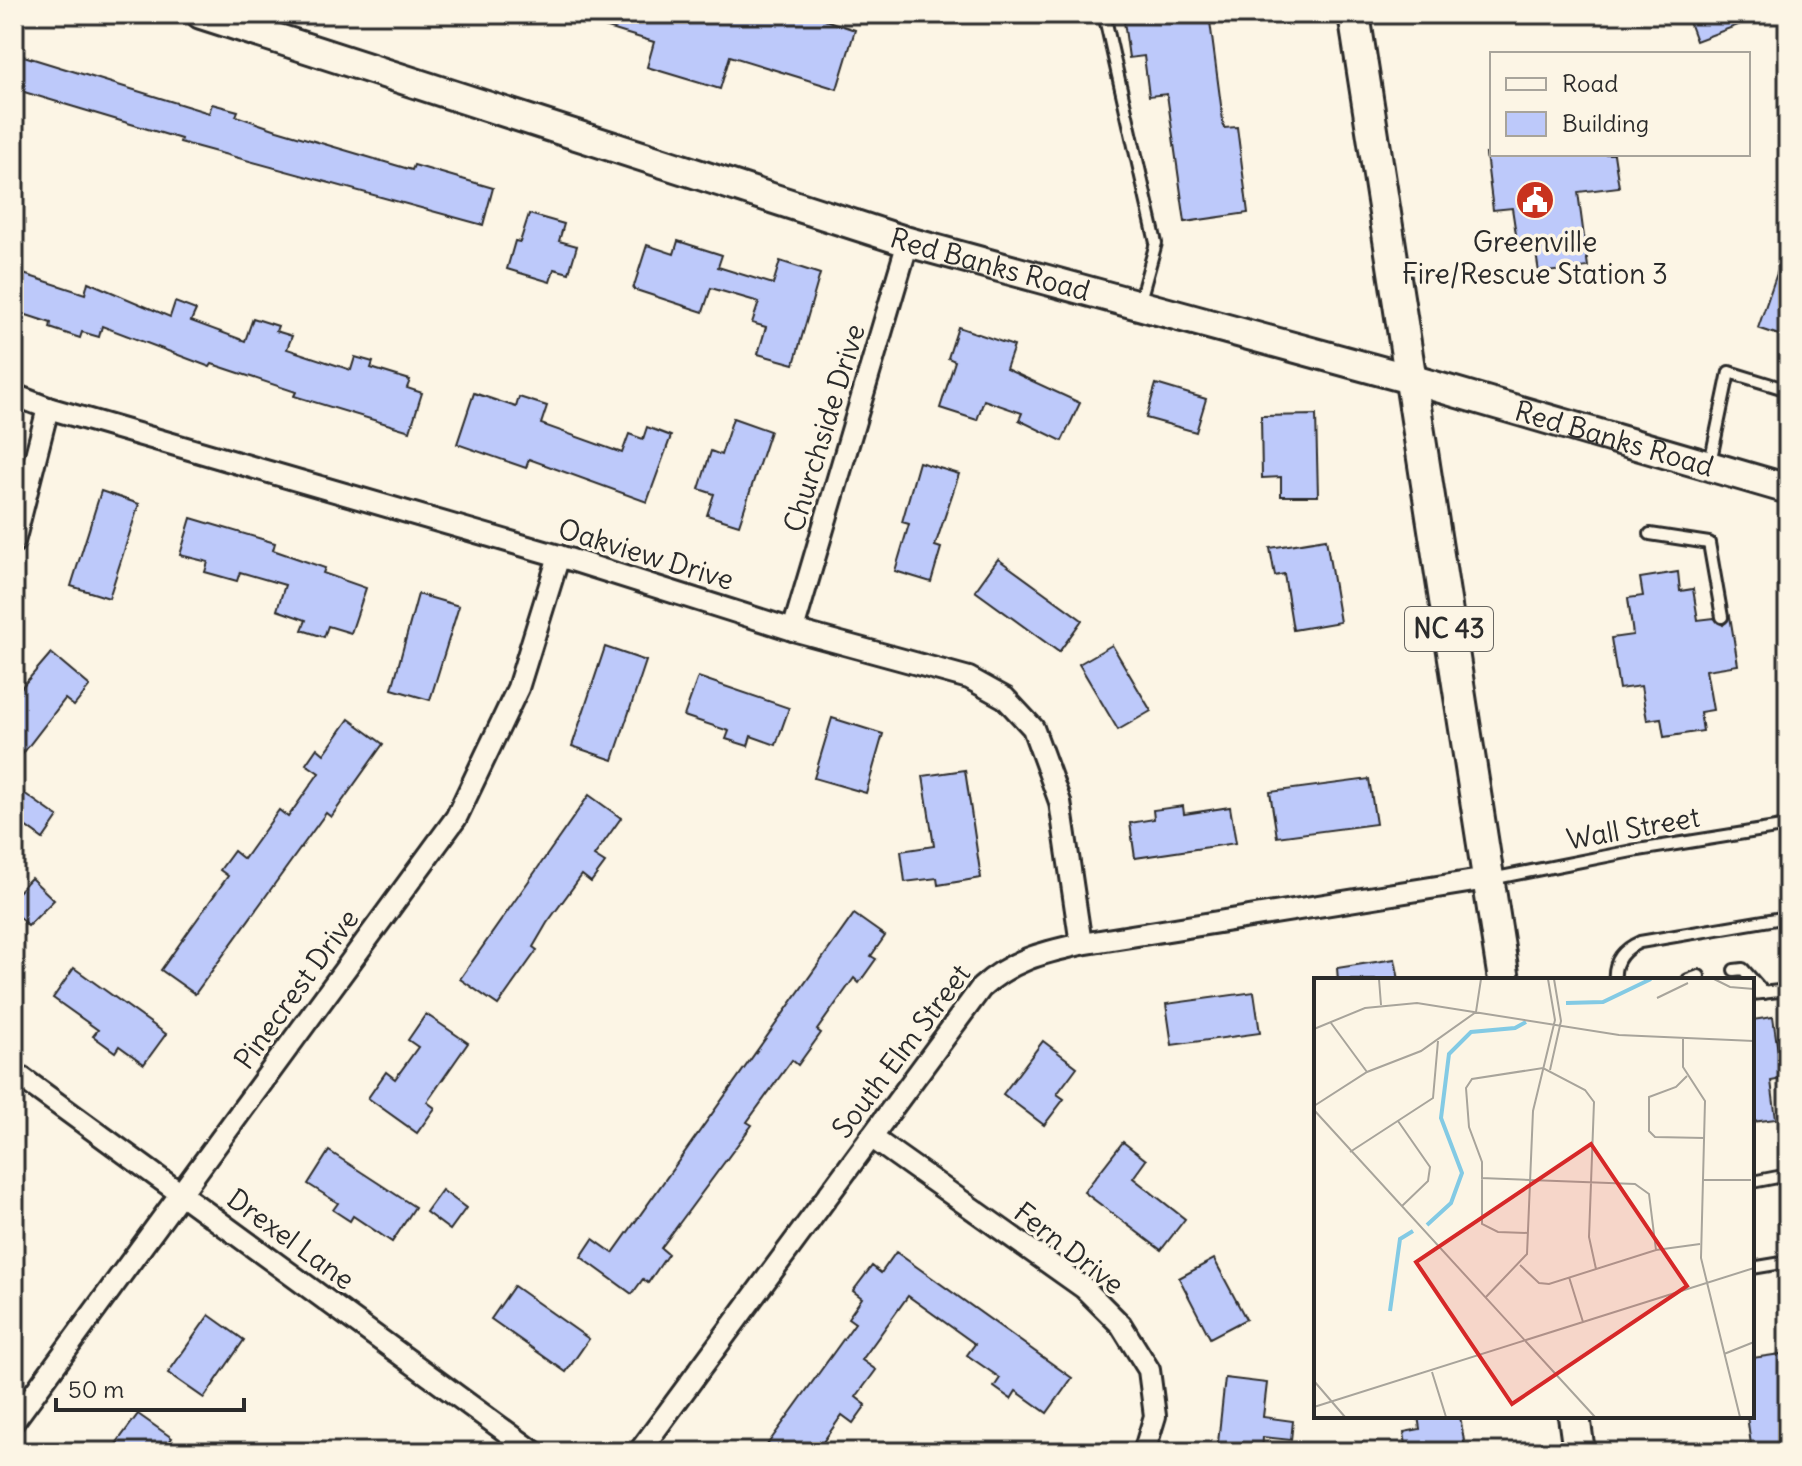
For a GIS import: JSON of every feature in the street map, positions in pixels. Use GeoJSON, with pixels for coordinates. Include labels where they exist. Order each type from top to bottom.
{"type":"FeatureCollection","features":[{"type":"Feature","properties":{"kind":"main road","name":"NC 43"},"geometry":{"type":"LineString","coordinates":[[1354,14],[1504,978]]}},
{"type":"Feature","properties":{"kind":"main road"},"geometry":{"type":"LineString","coordinates":[[1574,1418],[1579,1452]]}},
{"type":"Feature","properties":{"kind":"street","name":"Red Banks Road"},"geometry":{"type":"LineString","coordinates":[[213,16],[908,242],[1787,486]]}},
{"type":"Feature","properties":{"kind":"street","name":"Churchside Drive"},"geometry":{"type":"LineString","coordinates":[[793,630],[908,242]]}},
{"type":"Feature","properties":{"kind":"street","name":"Oakview Drive"},"geometry":{"type":"LineString","coordinates":[[14,395],[48,408],[559,556],[793,630],[969,678],[1005,698],[1033,728],[1060,802],[1081,944]]}},
{"type":"Feature","properties":{"kind":"street"},"geometry":{"type":"LineString","coordinates":[[14,542],[48,408]]}},
{"type":"Feature","properties":{"kind":"street","name":"Pinecrest Drive"},"geometry":{"type":"LineString","coordinates":[[14,1421],[456,818],[518,688],[559,556]]}},
{"type":"Feature","properties":{"kind":"street","name":"South Elm Street"},"geometry":{"type":"LineString","coordinates":[[639,1452],[981,988],[1002,969],[1028,955],[1081,944],[1487,879]]}},
{"type":"Feature","properties":{"kind":"street","name":"Drexel Lane"},"geometry":{"type":"LineString","coordinates":[[14,1072],[534,1452]]}},
{"type":"Feature","properties":{"kind":"street","name":"Fern Drive"},"geometry":{"type":"LineString","coordinates":[[871,1137],[1084,1288],[1121,1325],[1149,1370],[1155,1416],[1144,1452]]}},
{"type":"Feature","properties":{"kind":"lane"},"geometry":{"type":"LineString","coordinates":[[1104,14],[1156,243],[1139,305]]}},
{"type":"Feature","properties":{"kind":"lane"},"geometry":{"type":"LineString","coordinates":[[1710,466],[1729,372],[1788,390]]}},
{"type":"Feature","properties":{"kind":"lane"},"geometry":{"type":"LineString","coordinates":[[1650,534],[1709,543],[1722,617]]}},
{"type":"Feature","properties":{"kind":"lane","name":"Wall Street"},"geometry":{"type":"LineString","coordinates":[[1487,879],[1632,851],[1788,826]]}},
{"type":"Feature","properties":{"kind":"lane"},"geometry":{"type":"LineString","coordinates":[[1615,978],[1618,960],[1628,947],[1640,942],[1788,917]]}},
{"type":"Feature","properties":{"kind":"lane"},"geometry":{"type":"LineString","coordinates":[[1734,970],[1743,969],[1748,978]]}},
{"type":"Feature","properties":{"kind":"lane"},"geometry":{"type":"LineString","coordinates":[[1758,994],[1788,990]]}},
{"type":"Feature","properties":{"kind":"lane"},"geometry":{"type":"LineString","coordinates":[[1754,1182],[1788,1175]]}},
{"type":"Feature","properties":{"kind":"lane"},"geometry":{"type":"LineString","coordinates":[[1754,1268],[1788,1262]]}},
{"type":"Feature","properties":{"kind":"building"},"geometry":{"type":"Polygon","coordinates":[[[578,14],[827,14],[825,20],[855,30],[837,89],[730,56],[720,89],[647,67],[654,42],[578,19],[578,14]]]}},
{"type":"Feature","properties":{"kind":"building"},"geometry":{"type":"Polygon","coordinates":[[[1123,14],[1209,14],[1224,128],[1237,127],[1248,213],[1185,222],[1167,94],[1149,96],[1144,56],[1129,58],[1123,14]]]}},
{"type":"Feature","properties":{"kind":"building"},"geometry":{"type":"Polygon","coordinates":[[[1686,14],[1761,14],[1762,16],[1696,41],[1686,14]]]}},
{"type":"Feature","properties":{"kind":"building"},"geometry":{"type":"Polygon","coordinates":[[[14,53],[209,113],[212,104],[238,111],[236,116],[277,130],[412,170],[414,165],[493,188],[483,225],[180,142],[181,139],[14,89],[14,53]]]}},
{"type":"Feature","properties":{"kind":"building","name":"Greenville Fire/Rescue Station 3"},"geometry":{"type":"Polygon","coordinates":[[[1486,154],[1614,156],[1619,187],[1578,192],[1588,267],[1539,273],[1534,239],[1517,241],[1512,208],[1493,210],[1486,154]]]}},
{"type":"Feature","properties":{"kind":"building"},"geometry":{"type":"Polygon","coordinates":[[[529,214],[564,224],[559,241],[577,246],[569,273],[554,269],[550,282],[507,269],[515,241],[520,242],[529,214]]]}},
{"type":"Feature","properties":{"kind":"building"},"geometry":{"type":"Polygon","coordinates":[[[678,241],[722,255],[718,267],[773,284],[780,261],[820,274],[794,364],[758,354],[766,327],[752,323],[759,302],[711,288],[703,312],[633,289],[647,245],[674,254],[678,241]]]}},
{"type":"Feature","properties":{"kind":"building"},"geometry":{"type":"Polygon","coordinates":[[[1785,250],[1788,251],[1788,338],[1758,328],[1785,250]]]}},
{"type":"Feature","properties":{"kind":"building"},"geometry":{"type":"Polygon","coordinates":[[[14,271],[85,294],[88,282],[170,317],[175,302],[196,310],[191,321],[245,341],[253,318],[278,326],[276,331],[292,336],[287,349],[351,370],[355,357],[373,362],[371,368],[410,380],[407,388],[422,393],[410,431],[294,396],[296,392],[212,364],[210,367],[102,326],[99,337],[82,332],[80,338],[50,328],[51,323],[14,311],[14,271]]]}},
{"type":"Feature","properties":{"kind":"building"},"geometry":{"type":"Polygon","coordinates":[[[958,327],[1014,346],[1006,369],[1080,403],[1062,441],[1019,420],[1022,413],[984,400],[977,420],[940,408],[955,361],[948,358],[958,327]]]}},
{"type":"Feature","properties":{"kind":"building"},"geometry":{"type":"Polygon","coordinates":[[[1156,384],[1206,399],[1196,432],[1146,418],[1156,384]]]}},
{"type":"Feature","properties":{"kind":"building"},"geometry":{"type":"Polygon","coordinates":[[[474,393],[516,407],[519,397],[547,406],[541,424],[622,453],[629,434],[643,439],[647,427],[671,436],[647,502],[529,459],[526,468],[457,444],[474,393]]]}},
{"type":"Feature","properties":{"kind":"building"},"geometry":{"type":"Polygon","coordinates":[[[1316,415],[1318,496],[1281,496],[1281,477],[1262,478],[1261,416],[1316,415]]]}},
{"type":"Feature","properties":{"kind":"building"},"geometry":{"type":"Polygon","coordinates":[[[733,418],[770,431],[739,525],[707,515],[714,494],[699,489],[711,451],[721,455],[733,418]]]}},
{"type":"Feature","properties":{"kind":"building"},"geometry":{"type":"Polygon","coordinates":[[[919,462],[959,474],[935,546],[941,548],[931,582],[895,571],[909,524],[902,522],[919,462]]]}},
{"type":"Feature","properties":{"kind":"building"},"geometry":{"type":"Polygon","coordinates":[[[101,491],[139,504],[109,598],[71,586],[101,491]]]}},
{"type":"Feature","properties":{"kind":"building"},"geometry":{"type":"Polygon","coordinates":[[[191,518],[275,543],[273,550],[325,568],[323,573],[366,588],[351,633],[328,626],[324,637],[302,630],[306,620],[277,610],[285,585],[240,572],[237,581],[205,572],[208,562],[180,555],[191,518]]]}},
{"type":"Feature","properties":{"kind":"building"},"geometry":{"type":"Polygon","coordinates":[[[1326,539],[1340,622],[1293,630],[1284,574],[1275,576],[1270,548],[1326,539]]]}},
{"type":"Feature","properties":{"kind":"building"},"geometry":{"type":"Polygon","coordinates":[[[998,559],[1082,620],[1059,652],[975,591],[998,559]]]}},
{"type":"Feature","properties":{"kind":"building"},"geometry":{"type":"Polygon","coordinates":[[[1678,572],[1680,591],[1693,589],[1698,620],[1714,618],[1723,625],[1730,616],[1738,665],[1706,670],[1713,710],[1700,712],[1703,731],[1664,737],[1661,718],[1647,720],[1641,686],[1619,689],[1611,638],[1633,635],[1628,598],[1643,596],[1640,578],[1678,572]]]}},
{"type":"Feature","properties":{"kind":"building"},"geometry":{"type":"Polygon","coordinates":[[[418,594],[459,606],[430,700],[392,689],[418,594]]]}},
{"type":"Feature","properties":{"kind":"building"},"geometry":{"type":"Polygon","coordinates":[[[1112,645],[1151,711],[1118,730],[1079,664],[1112,645]]]}},
{"type":"Feature","properties":{"kind":"building"},"geometry":{"type":"Polygon","coordinates":[[[605,647],[646,661],[613,760],[572,746],[605,647]]]}},
{"type":"Feature","properties":{"kind":"building"},"geometry":{"type":"Polygon","coordinates":[[[51,653],[90,686],[74,706],[65,699],[14,765],[14,696],[51,653]]]}},
{"type":"Feature","properties":{"kind":"building"},"geometry":{"type":"Polygon","coordinates":[[[698,677],[789,708],[776,745],[751,736],[748,746],[726,739],[729,731],[684,716],[698,677]]]}},
{"type":"Feature","properties":{"kind":"building"},"geometry":{"type":"Polygon","coordinates":[[[832,718],[883,734],[866,793],[814,778],[832,718]]]}},
{"type":"Feature","properties":{"kind":"building"},"geometry":{"type":"Polygon","coordinates":[[[349,719],[383,744],[331,817],[326,813],[195,994],[161,970],[228,876],[220,870],[234,851],[244,859],[279,810],[288,817],[319,773],[306,764],[317,748],[324,754],[349,719]]]}},
{"type":"Feature","properties":{"kind":"building"},"geometry":{"type":"Polygon","coordinates":[[[965,770],[981,878],[938,885],[937,878],[905,882],[901,851],[934,846],[923,776],[965,770]]]}},
{"type":"Feature","properties":{"kind":"building"},"geometry":{"type":"Polygon","coordinates":[[[1369,779],[1376,824],[1277,837],[1270,792],[1369,779]]]}},
{"type":"Feature","properties":{"kind":"building"},"geometry":{"type":"Polygon","coordinates":[[[14,786],[58,817],[43,839],[14,818],[14,786]]]}},
{"type":"Feature","properties":{"kind":"building"},"geometry":{"type":"Polygon","coordinates":[[[589,795],[621,818],[594,856],[605,863],[591,882],[582,875],[547,923],[533,947],[537,950],[498,1005],[460,979],[589,795]]]}},
{"type":"Feature","properties":{"kind":"building"},"geometry":{"type":"Polygon","coordinates":[[[1183,806],[1184,814],[1230,807],[1236,843],[1135,858],[1130,823],[1154,819],[1153,810],[1183,806]]]}},
{"type":"Feature","properties":{"kind":"building"},"geometry":{"type":"Polygon","coordinates":[[[31,878],[54,900],[28,926],[14,912],[14,896],[31,878]]]}},
{"type":"Feature","properties":{"kind":"building"},"geometry":{"type":"Polygon","coordinates":[[[854,914],[885,936],[871,956],[876,959],[859,983],[854,978],[817,1030],[821,1033],[798,1065],[792,1060],[747,1122],[752,1125],[661,1248],[668,1254],[648,1283],[643,1279],[632,1294],[581,1257],[593,1239],[613,1253],[854,914]]]}},
{"type":"Feature","properties":{"kind":"building"},"geometry":{"type":"Polygon","coordinates":[[[1395,959],[1399,978],[1338,978],[1337,968],[1395,959]]]}},
{"type":"Feature","properties":{"kind":"building"},"geometry":{"type":"Polygon","coordinates":[[[74,968],[166,1034],[144,1064],[119,1046],[115,1052],[93,1036],[98,1030],[53,998],[74,968]]]}},
{"type":"Feature","properties":{"kind":"building"},"geometry":{"type":"Polygon","coordinates":[[[1254,992],[1260,1033],[1172,1045],[1166,1004],[1254,992]]]}},
{"type":"Feature","properties":{"kind":"building"},"geometry":{"type":"Polygon","coordinates":[[[426,1014],[468,1043],[427,1102],[435,1108],[417,1133],[368,1098],[386,1072],[395,1079],[418,1047],[408,1040],[426,1014]]]}},
{"type":"Feature","properties":{"kind":"building"},"geometry":{"type":"Polygon","coordinates":[[[1773,1017],[1782,1079],[1771,1081],[1776,1119],[1754,1122],[1754,1020],[1773,1017]]]}},
{"type":"Feature","properties":{"kind":"building"},"geometry":{"type":"Polygon","coordinates":[[[1043,1041],[1077,1067],[1057,1094],[1064,1099],[1044,1125],[1003,1094],[1043,1041]]]}},
{"type":"Feature","properties":{"kind":"building"},"geometry":{"type":"Polygon","coordinates":[[[1123,1142],[1146,1160],[1133,1178],[1185,1219],[1161,1250],[1084,1192],[1123,1142]]]}},
{"type":"Feature","properties":{"kind":"building"},"geometry":{"type":"Polygon","coordinates":[[[329,1151],[415,1207],[392,1242],[353,1216],[350,1221],[333,1210],[338,1203],[308,1184],[329,1151]]]}},
{"type":"Feature","properties":{"kind":"building"},"geometry":{"type":"Polygon","coordinates":[[[442,1190],[466,1208],[450,1230],[426,1212],[442,1190]]]}},
{"type":"Feature","properties":{"kind":"building"},"geometry":{"type":"Polygon","coordinates":[[[896,1252],[1072,1378],[1047,1413],[1016,1391],[1011,1399],[994,1387],[1000,1378],[967,1355],[975,1344],[908,1296],[862,1360],[876,1370],[856,1397],[866,1405],[853,1423],[842,1415],[816,1452],[762,1452],[855,1323],[848,1318],[862,1298],[853,1291],[872,1266],[881,1273],[896,1252]]]}},
{"type":"Feature","properties":{"kind":"building"},"geometry":{"type":"Polygon","coordinates":[[[1214,1259],[1246,1319],[1210,1338],[1179,1278],[1214,1259]]]}},
{"type":"Feature","properties":{"kind":"building"},"geometry":{"type":"Polygon","coordinates":[[[514,1286],[589,1339],[566,1372],[491,1319],[514,1286]]]}},
{"type":"Feature","properties":{"kind":"building"},"geometry":{"type":"Polygon","coordinates":[[[209,1315],[244,1340],[204,1398],[168,1373],[209,1315]]]}},
{"type":"Feature","properties":{"kind":"building"},"geometry":{"type":"Polygon","coordinates":[[[1788,1353],[1788,1452],[1752,1452],[1747,1418],[1754,1418],[1754,1358],[1788,1353]]]}},
{"type":"Feature","properties":{"kind":"building"},"geometry":{"type":"Polygon","coordinates":[[[1225,1378],[1267,1383],[1263,1417],[1293,1421],[1291,1440],[1263,1437],[1262,1452],[1217,1452],[1225,1378]]]}},
{"type":"Feature","properties":{"kind":"building"},"geometry":{"type":"Polygon","coordinates":[[[138,1414],[172,1438],[162,1452],[110,1452],[138,1414]]]}},
{"type":"Feature","properties":{"kind":"building"},"geometry":{"type":"Polygon","coordinates":[[[1418,1418],[1460,1418],[1465,1447],[1459,1448],[1460,1452],[1407,1452],[1404,1432],[1420,1429],[1418,1418]]]}},
{"type":"Feature","properties":{"kind":"place","name":"Greenville Fire/Rescue Station 3"},"geometry":{"type":"Point","coordinates":[1535,200]}}]}
